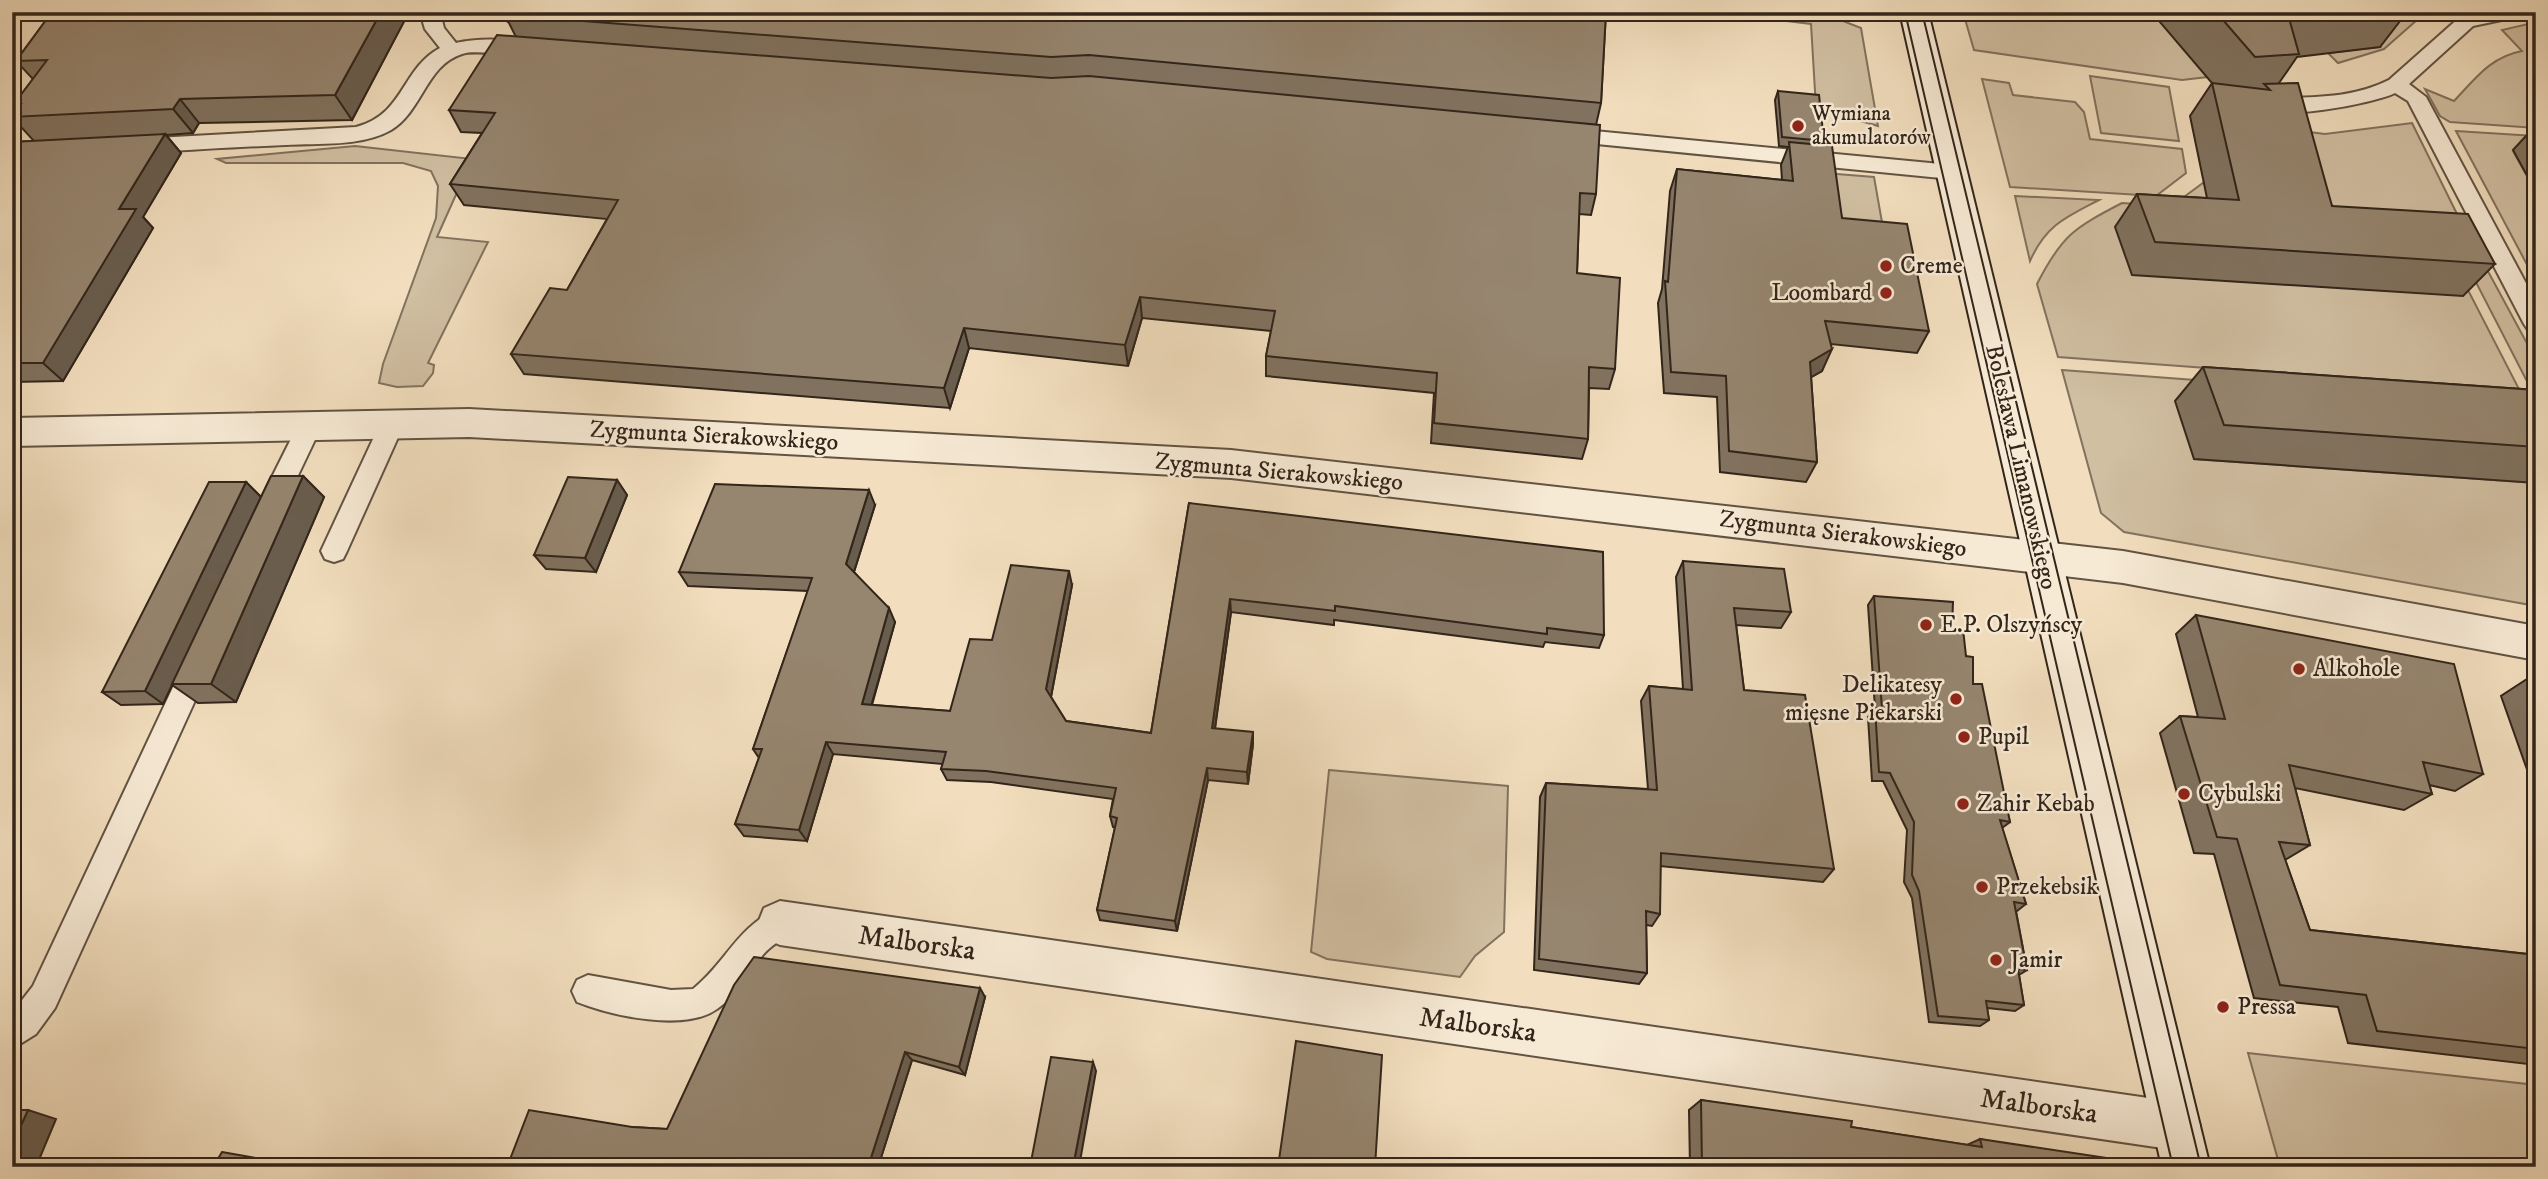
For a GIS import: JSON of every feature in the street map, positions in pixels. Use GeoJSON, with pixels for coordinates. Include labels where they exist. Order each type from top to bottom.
{"type":"FeatureCollection","features":[{"type":"Feature","properties":{"kind":"street","name":"Bolesława Limanowskiego"},"geometry":{"type":"LineString","coordinates":[[1914,12],[2181,1146]]}},
{"type":"Feature","properties":{"kind":"street","name":"Zygmunta Sierakowskiego"},"geometry":{"type":"LineString","coordinates":[[12,432],[469,423],[1231,464],[2123,567],[2536,643]]}},
{"type":"Feature","properties":{"kind":"street","name":"Malborska"},"geometry":{"type":"LineString","coordinates":[[780,923],[2181,1146]]}},
{"type":"Feature","properties":{"kind":"lane"},"geometry":{"type":"LineString","coordinates":[[430,12],[435,29],[452,51]]}},
{"type":"Feature","properties":{"kind":"lane"},"geometry":{"type":"LineString","coordinates":[[2242,107],[2370,96],[2396,85],[2467,21],[2514,12]]}},
{"type":"Feature","properties":{"kind":"lane"},"geometry":{"type":"LineString","coordinates":[[122,147],[356,134],[386,124],[398,113],[429,65],[452,51],[482,46],[550,51]]}},
{"type":"Feature","properties":{"kind":"lane"},"geometry":{"type":"LineString","coordinates":[[2396,85],[2416,97],[2423,108],[2536,324]]}},
{"type":"Feature","properties":{"kind":"lane"},"geometry":{"type":"LineString","coordinates":[[1543,133],[1951,172]]}},
{"type":"Feature","properties":{"kind":"lane"},"geometry":{"type":"LineString","coordinates":[[334,551],[392,424]]}},
{"type":"Feature","properties":{"kind":"lane"},"geometry":{"type":"LineString","coordinates":[[257,537],[310,425]]}},
{"type":"Feature","properties":{"kind":"lane"},"geometry":{"type":"LineString","coordinates":[[12,1033],[25,1023],[44,997],[210,638]]}},
{"type":"Feature","properties":{"kind":"lane"},"geometry":{"type":"LineString","coordinates":[[588,991],[688,1007],[711,996],[756,937],[780,923]]}},
{"type":"Feature","properties":{"kind":"shaded area"},"geometry":{"type":"Polygon","coordinates":[[[1714,12],[1820,12],[1861,28],[1878,126],[1816,108],[1811,24],[1714,12]]]}},
{"type":"Feature","properties":{"kind":"shaded area"},"geometry":{"type":"Polygon","coordinates":[[[1963,12],[2233,12],[2277,69],[2182,80],[1974,50],[1963,12]]]}},
{"type":"Feature","properties":{"kind":"shaded area"},"geometry":{"type":"Polygon","coordinates":[[[2347,12],[2426,12],[2384,49],[2338,63],[2328,53],[2380,47],[2347,12]]]}},
{"type":"Feature","properties":{"kind":"shaded area"},"geometry":{"type":"Polygon","coordinates":[[[2528,24],[2536,31],[2536,128],[2450,122],[2440,116],[2425,89],[2454,101],[2492,64],[2522,51],[2502,30],[2528,24]]]}},
{"type":"Feature","properties":{"kind":"shaded area"},"geometry":{"type":"Polygon","coordinates":[[[2090,76],[2169,87],[2179,141],[2101,133],[2090,76]]]}},
{"type":"Feature","properties":{"kind":"shaded area"},"geometry":{"type":"Polygon","coordinates":[[[1982,79],[2009,83],[2013,95],[2075,102],[2084,112],[2090,139],[2182,149],[2186,173],[2156,196],[2010,187],[1982,79]]]}},
{"type":"Feature","properties":{"kind":"shaded area"},"geometry":{"type":"Polygon","coordinates":[[[2412,123],[2458,216],[2184,197],[2277,128],[2325,134],[2412,123]]]}},
{"type":"Feature","properties":{"kind":"shaded area"},"geometry":{"type":"Polygon","coordinates":[[[2456,131],[2536,136],[2513,151],[2536,192],[2536,276],[2533,276],[2456,131]]]}},
{"type":"Feature","properties":{"kind":"shaded area"},"geometry":{"type":"Polygon","coordinates":[[[355,146],[472,159],[437,237],[488,242],[428,363],[434,365],[433,373],[423,386],[397,387],[379,383],[383,364],[436,218],[438,186],[431,171],[403,163],[226,163],[217,159],[355,146]]]}},
{"type":"Feature","properties":{"kind":"shaded area"},"geometry":{"type":"Polygon","coordinates":[[[1824,173],[1874,177],[1886,245],[1832,241],[1824,173]]]}},
{"type":"Feature","properties":{"kind":"shaded area"},"geometry":{"type":"Polygon","coordinates":[[[2015,196],[2099,200],[2067,217],[2050,230],[2030,261],[2015,196]]]}},
{"type":"Feature","properties":{"kind":"shaded area"},"geometry":{"type":"Polygon","coordinates":[[[2122,203],[2434,224],[2520,391],[2058,357],[2037,284],[2054,254],[2071,234],[2122,203]]]}},
{"type":"Feature","properties":{"kind":"shaded area"},"geometry":{"type":"Polygon","coordinates":[[[2447,226],[2464,227],[2536,360],[2536,391],[2532,391],[2447,226]]]}},
{"type":"Feature","properties":{"kind":"shaded area"},"geometry":{"type":"Polygon","coordinates":[[[2062,370],[2208,381],[2194,459],[2536,483],[2536,606],[2124,532],[2101,513],[2062,370]]]}},
{"type":"Feature","properties":{"kind":"shaded area"},"geometry":{"type":"Polygon","coordinates":[[[1329,770],[1508,786],[1504,932],[1475,956],[1460,977],[1327,959],[1311,952],[1329,770]]]}},
{"type":"Feature","properties":{"kind":"shaded area"},"geometry":{"type":"Polygon","coordinates":[[[2248,1053],[2536,1085],[2536,1167],[2280,1167],[2248,1053]]]}},
{"type":"Feature","properties":{"kind":"building"},"geometry":{"type":"Polygon","coordinates":[[[52,12],[381,12],[335,95],[180,99],[173,109],[12,117],[21,104],[14,104],[47,60],[16,61],[52,12]]]}},
{"type":"Feature","properties":{"kind":"building"},"geometry":{"type":"Polygon","coordinates":[[[507,12],[1606,12],[1601,103],[1089,55],[1051,57],[505,15],[507,12]]]}},
{"type":"Feature","properties":{"kind":"building"},"geometry":{"type":"Polygon","coordinates":[[[2216,12],[2339,12],[2289,18],[2299,54],[2255,57],[2216,12]]]}},
{"type":"Feature","properties":{"kind":"building"},"geometry":{"type":"Polygon","coordinates":[[[497,35],[1051,78],[1089,76],[1600,125],[1596,194],[1580,193],[1577,273],[1620,278],[1615,369],[1589,367],[1588,439],[1434,423],[1437,373],[1266,356],[1275,311],[1140,297],[1125,345],[964,328],[944,388],[511,354],[550,288],[567,290],[618,200],[450,184],[495,113],[449,110],[497,35]]]}},
{"type":"Feature","properties":{"kind":"building"},"geometry":{"type":"Polygon","coordinates":[[[2212,83],[2270,90],[2264,84],[2298,83],[2332,206],[2468,214],[2495,264],[2155,242],[2137,194],[2239,200],[2212,83]]]}},
{"type":"Feature","properties":{"kind":"building","name":"Wymiana akumulatorów"},"geometry":{"type":"Polygon","coordinates":[[[1778,91],[1819,95],[1824,141],[1782,137],[1778,91]]]}},
{"type":"Feature","properties":{"kind":"building"},"geometry":{"type":"Polygon","coordinates":[[[165,134],[119,209],[136,209],[43,363],[12,363],[12,142],[165,134]]]}},
{"type":"Feature","properties":{"kind":"building"},"geometry":{"type":"Polygon","coordinates":[[[1789,142],[1832,146],[1842,218],[1907,224],[1929,331],[1825,321],[1832,349],[1810,362],[1817,462],[1729,451],[1726,376],[1671,372],[1665,281],[1668,282],[1677,169],[1793,181],[1789,142]]]}},
{"type":"Feature","properties":{"kind":"building"},"geometry":{"type":"Polygon","coordinates":[[[2203,367],[2536,390],[2536,447],[2224,425],[2203,367]]]}},
{"type":"Feature","properties":{"kind":"building"},"geometry":{"type":"Polygon","coordinates":[[[271,476],[303,476],[211,684],[172,684],[271,476]]]}},
{"type":"Feature","properties":{"kind":"building"},"geometry":{"type":"Polygon","coordinates":[[[568,477],[617,480],[585,558],[534,555],[568,477]]]}},
{"type":"Feature","properties":{"kind":"building"},"geometry":{"type":"Polygon","coordinates":[[[209,482],[246,482],[145,691],[102,692],[209,482]]]}},
{"type":"Feature","properties":{"kind":"building"},"geometry":{"type":"Polygon","coordinates":[[[715,484],[869,490],[846,564],[889,608],[862,704],[950,711],[970,639],[992,640],[1011,565],[1069,571],[1046,689],[1066,721],[1151,733],[1189,503],[1603,552],[1604,635],[1547,628],[1547,634],[1335,606],[1335,611],[1230,599],[1212,728],[1253,732],[1247,772],[1207,768],[1175,921],[1097,910],[1117,818],[1110,816],[1116,788],[986,771],[941,769],[946,752],[826,742],[799,830],[735,824],[762,749],[753,749],[812,578],[679,572],[715,484]]]}},
{"type":"Feature","properties":{"kind":"building"},"geometry":{"type":"Polygon","coordinates":[[[1683,561],[1784,569],[1791,612],[1734,608],[1744,690],[1805,695],[1834,869],[1661,853],[1660,914],[1646,911],[1647,973],[1539,959],[1546,783],[1657,790],[1649,686],[1692,690],[1683,561]]]}},
{"type":"Feature","properties":{"kind":"building"},"geometry":{"type":"Polygon","coordinates":[[[1874,596],[1953,602],[1952,628],[1963,629],[1966,656],[1973,657],[1973,684],[1982,684],[2010,822],[2000,820],[2026,904],[2014,902],[2027,970],[2018,969],[2024,1005],[1986,1001],[1989,1020],[1938,1016],[1919,891],[1912,875],[1914,822],[1890,773],[1879,772],[1875,708],[1882,709],[1874,596]]]}},
{"type":"Feature","properties":{"kind":"building"},"geometry":{"type":"Polygon","coordinates":[[[2196,615],[2454,664],[2483,774],[2423,762],[2432,794],[2289,765],[2310,845],[2279,842],[2310,930],[2536,955],[2536,1049],[2377,1031],[2366,995],[2280,985],[2237,839],[2217,837],[2180,716],[2225,719],[2196,615]]]}},
{"type":"Feature","properties":{"kind":"building"},"geometry":{"type":"Polygon","coordinates":[[[2530,677],[2536,678],[2536,692],[2530,677]]]}},
{"type":"Feature","properties":{"kind":"building"},"geometry":{"type":"Polygon","coordinates":[[[754,957],[980,988],[959,1067],[905,1052],[868,1167],[507,1167],[529,1110],[632,1127],[667,1129],[734,985],[754,957]]]}},
{"type":"Feature","properties":{"kind":"building"},"geometry":{"type":"Polygon","coordinates":[[[1296,1041],[1382,1055],[1375,1167],[1278,1167],[1296,1041]]]}},
{"type":"Feature","properties":{"kind":"building"},"geometry":{"type":"Polygon","coordinates":[[[1051,1057],[1093,1062],[1073,1167],[1030,1167],[1051,1057]]]}},
{"type":"Feature","properties":{"kind":"building"},"geometry":{"type":"Polygon","coordinates":[[[1701,1100],[1852,1121],[1851,1127],[1982,1147],[1980,1139],[2113,1159],[2121,1167],[1702,1167],[1701,1100]]]}},
{"type":"Feature","properties":{"kind":"building"},"geometry":{"type":"Polygon","coordinates":[[[12,1110],[28,1110],[12,1145],[12,1110]]]}},
{"type":"Feature","properties":{"kind":"building"},"geometry":{"type":"Polygon","coordinates":[[[222,1152],[307,1167],[213,1167],[222,1152]]]}},
{"type":"Feature","properties":{"kind":"tram line"},"geometry":{"type":"LineString","coordinates":[[1905,12],[2173,1167]]}},
{"type":"Feature","properties":{"kind":"tram line"},"geometry":{"type":"LineString","coordinates":[[1922,12],[2201,1167]]}},
{"type":"Feature","properties":{"kind":"place","name":"Wymiana akumulatorów"},"geometry":{"type":"Point","coordinates":[1798,126]}},
{"type":"Feature","properties":{"kind":"place","name":"Creme"},"geometry":{"type":"Point","coordinates":[1886,266]}},
{"type":"Feature","properties":{"kind":"place","name":"Loombard"},"geometry":{"type":"Point","coordinates":[1886,293]}},
{"type":"Feature","properties":{"kind":"place","name":"E.P. Olszyńscy"},"geometry":{"type":"Point","coordinates":[1926,625]}},
{"type":"Feature","properties":{"kind":"place","name":"Alkohole"},"geometry":{"type":"Point","coordinates":[2299,669]}},
{"type":"Feature","properties":{"kind":"place","name":"Delikatesy mięsne Piekarski"},"geometry":{"type":"Point","coordinates":[1956,699]}},
{"type":"Feature","properties":{"kind":"place","name":"Pupil"},"geometry":{"type":"Point","coordinates":[1964,737]}},
{"type":"Feature","properties":{"kind":"place","name":"Cybulski"},"geometry":{"type":"Point","coordinates":[2184,794]}},
{"type":"Feature","properties":{"kind":"place","name":"Zahir Kebab"},"geometry":{"type":"Point","coordinates":[1963,804]}},
{"type":"Feature","properties":{"kind":"place","name":"Przekebsik"},"geometry":{"type":"Point","coordinates":[1982,887]}},
{"type":"Feature","properties":{"kind":"place","name":"Jamir"},"geometry":{"type":"Point","coordinates":[1996,960]}},
{"type":"Feature","properties":{"kind":"place","name":"Pressa"},"geometry":{"type":"Point","coordinates":[2223,1007]}}]}
